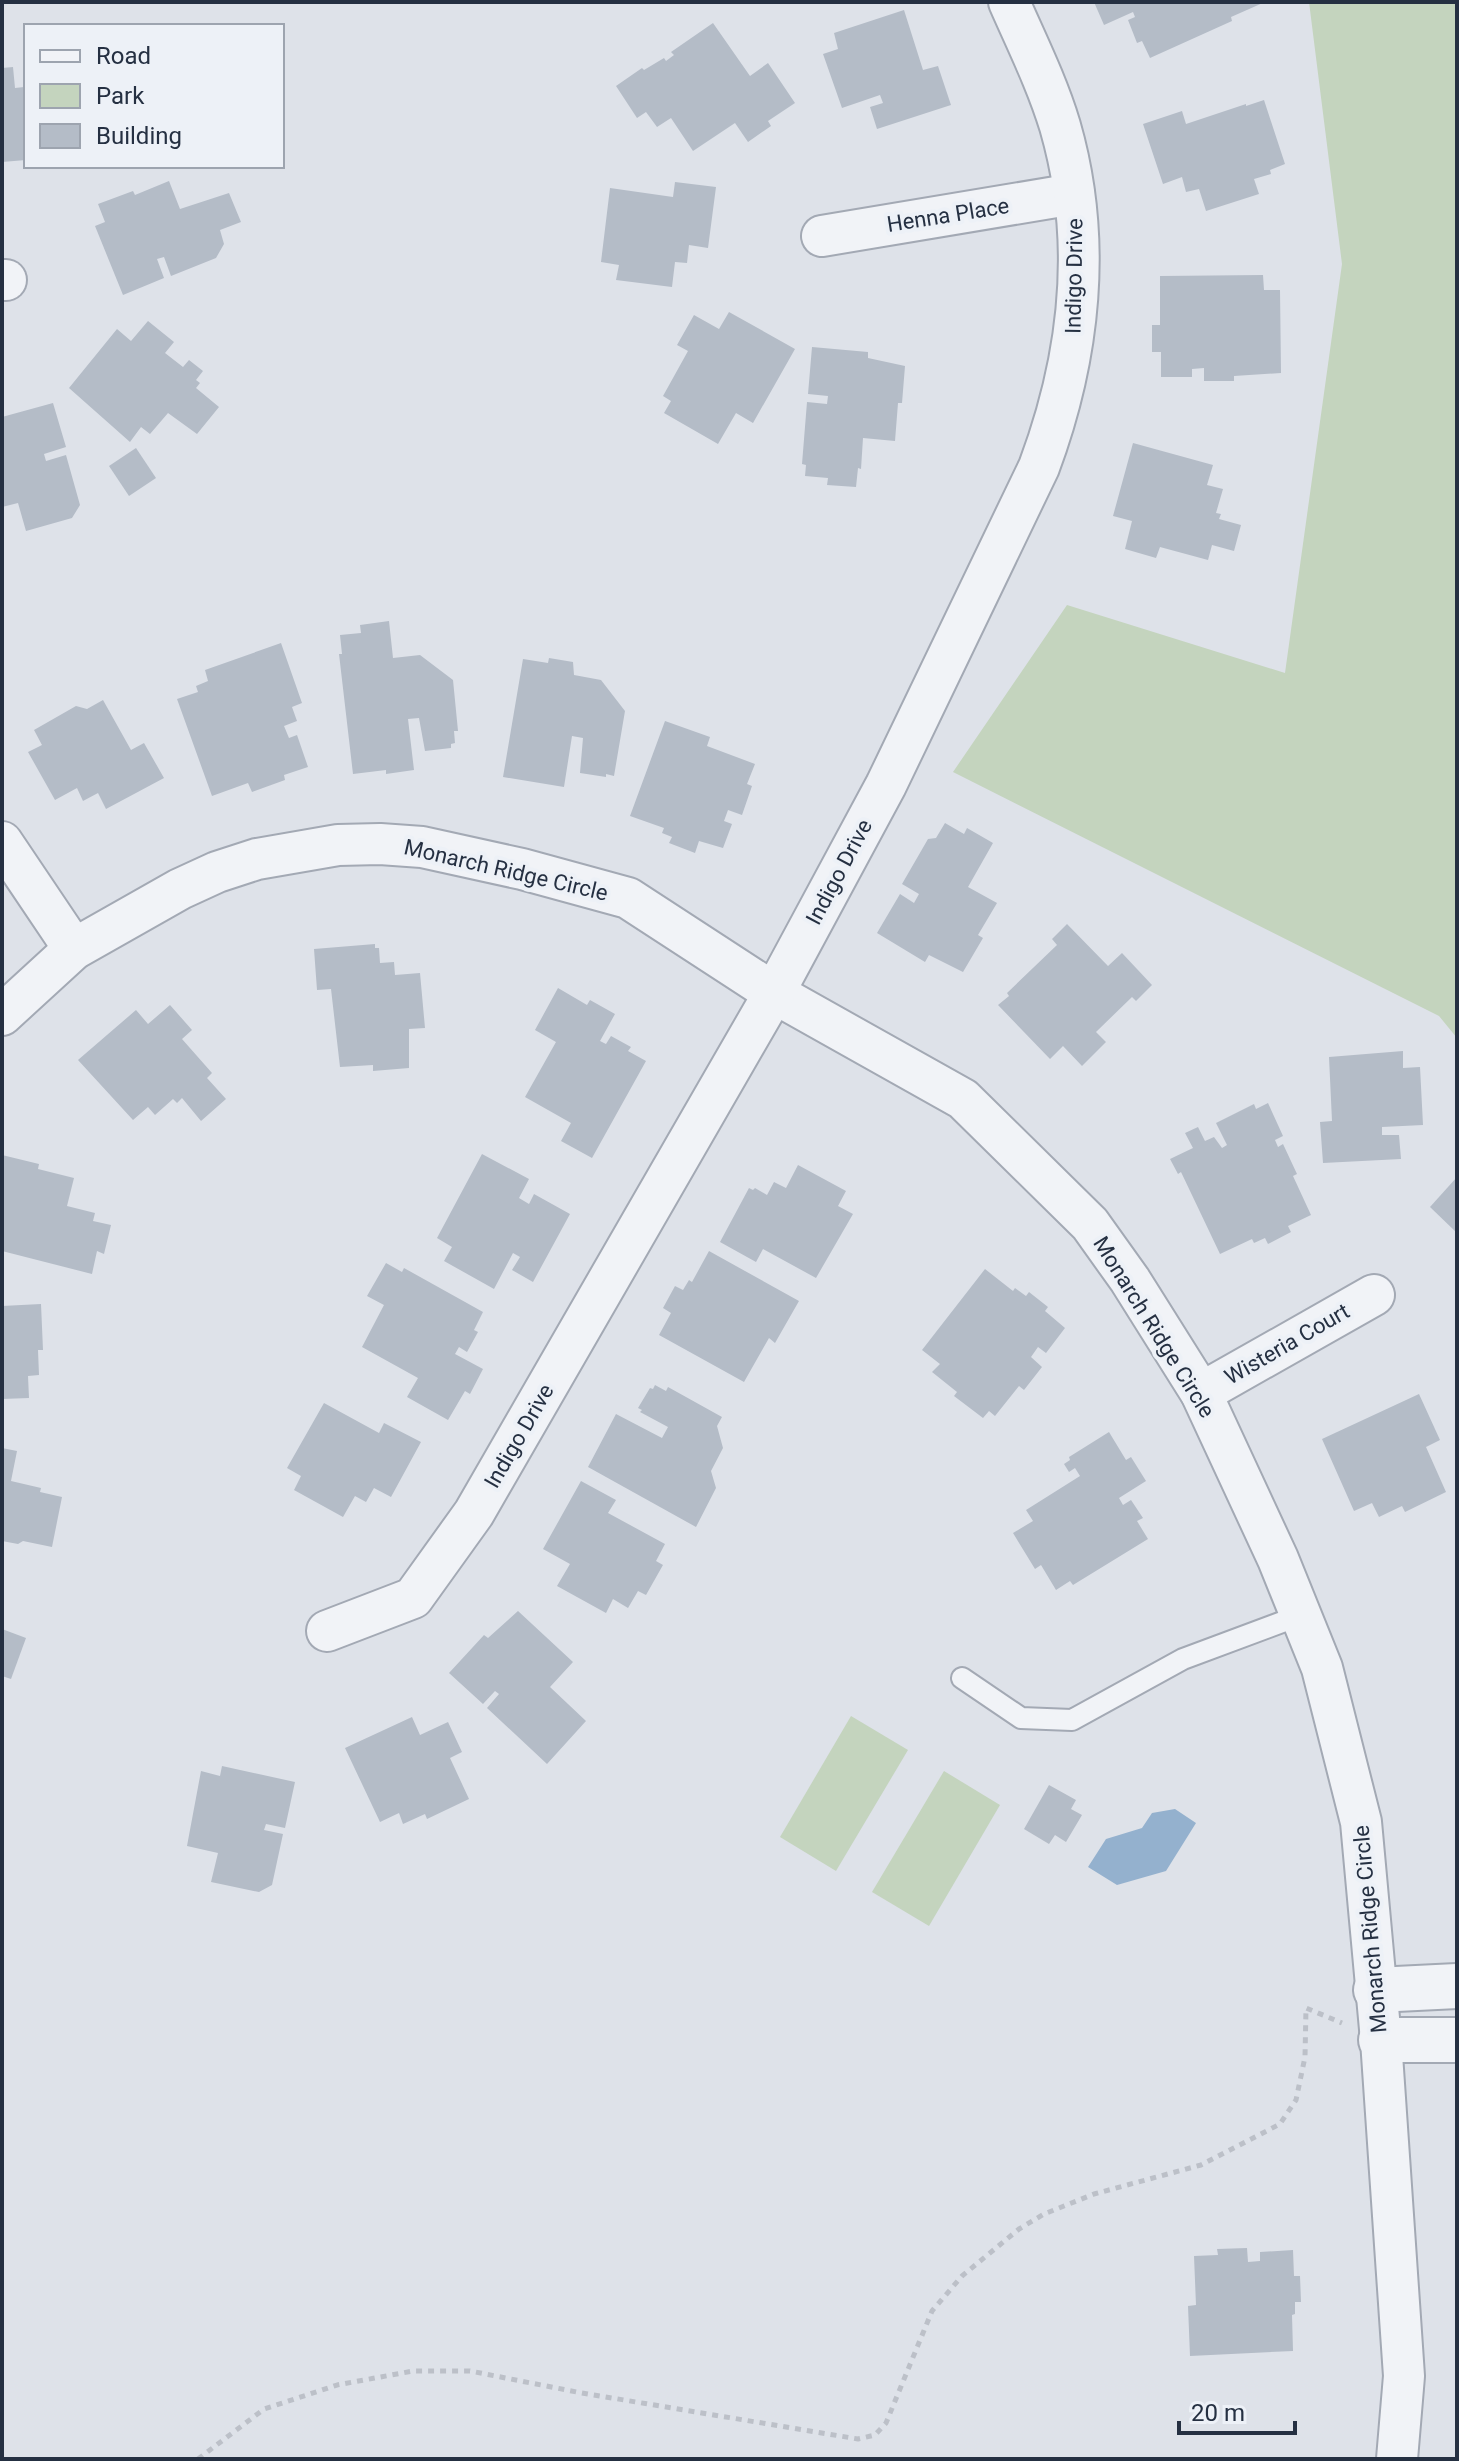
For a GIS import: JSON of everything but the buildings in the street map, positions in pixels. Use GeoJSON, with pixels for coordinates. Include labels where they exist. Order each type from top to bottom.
{"type":"FeatureCollection","features":[{"type":"Feature","properties":{"kind":"street","name":"Indigo Drive"},"geometry":{"type":"LineString","coordinates":[[327,1631],[413,1598],[474,1513],[774,993],[886,785],[1039,467],[1056,422],[1074,340],[1079,250],[1074,194],[1060,128],[1009,2]]}},
{"type":"Feature","properties":{"kind":"street","name":"Henna Place"},"geometry":{"type":"LineString","coordinates":[[822,236],[1074,194]]}},
{"type":"Feature","properties":{"kind":"street"},"geometry":{"type":"LineString","coordinates":[[2,842],[74,949]]}},
{"type":"Feature","properties":{"kind":"street","name":"Monarch Ridge Circle"},"geometry":{"type":"LineString","coordinates":[[2,1015],[74,949],[180,889],[217,872],[257,859],[338,845],[422,847],[493,862],[628,898],[774,993],[963,1099],[1090,1224],[1130,1280],[1201,1393],[1278,1559],[1322,1668],[1361,1822],[1381,2040],[1404,2376],[1397,2459]]}},
{"type":"Feature","properties":{"kind":"street","name":"Wisteria Court"},"geometry":{"type":"LineString","coordinates":[[1201,1393],[1374,1295]]}},
{"type":"Feature","properties":{"kind":"street"},"geometry":{"type":"LineString","coordinates":[[1376,1990],[1457,1986]]}},
{"type":"Feature","properties":{"kind":"street"},"geometry":{"type":"LineString","coordinates":[[1381,2040],[1457,2040]]}},
{"type":"Feature","properties":{"kind":"lane"},"geometry":{"type":"LineString","coordinates":[[962,1678],[1021,1718],[1072,1720],[1183,1659],[1301,1615]]}},
{"type":"Feature","properties":{"kind":"path"},"geometry":{"type":"LineString","coordinates":[[198,2459],[264,2409],[337,2385],[413,2371],[470,2371],[858,2439],[875,2435],[886,2423],[896,2402],[932,2311],[962,2276],[989,2252],[1044,2214],[1094,2194],[1201,2165],[1280,2124],[1296,2100],[1305,2057],[1306,2008],[1381,2040]]}},
{"type":"Feature","properties":{"kind":"green space"},"geometry":{"type":"Polygon","coordinates":[[[1309,2],[1457,2],[1457,1038],[1439,1016],[953,772],[1067,605],[1285,673],[1342,264],[1309,2]]]}},
{"type":"Feature","properties":{"kind":"green space"},"geometry":{"type":"Polygon","coordinates":[[[851,1716],[908,1750],[836,1871],[780,1837],[851,1716]]]}},
{"type":"Feature","properties":{"kind":"green space"},"geometry":{"type":"Polygon","coordinates":[[[944,1771],[1000,1805],[929,1926],[872,1892],[944,1771]]]}},
{"type":"Feature","properties":{"kind":"water"},"geometry":{"type":"Polygon","coordinates":[[[1175,1809],[1196,1823],[1166,1871],[1117,1885],[1088,1867],[1106,1839],[1142,1828],[1152,1813],[1175,1809]]]}}]}
